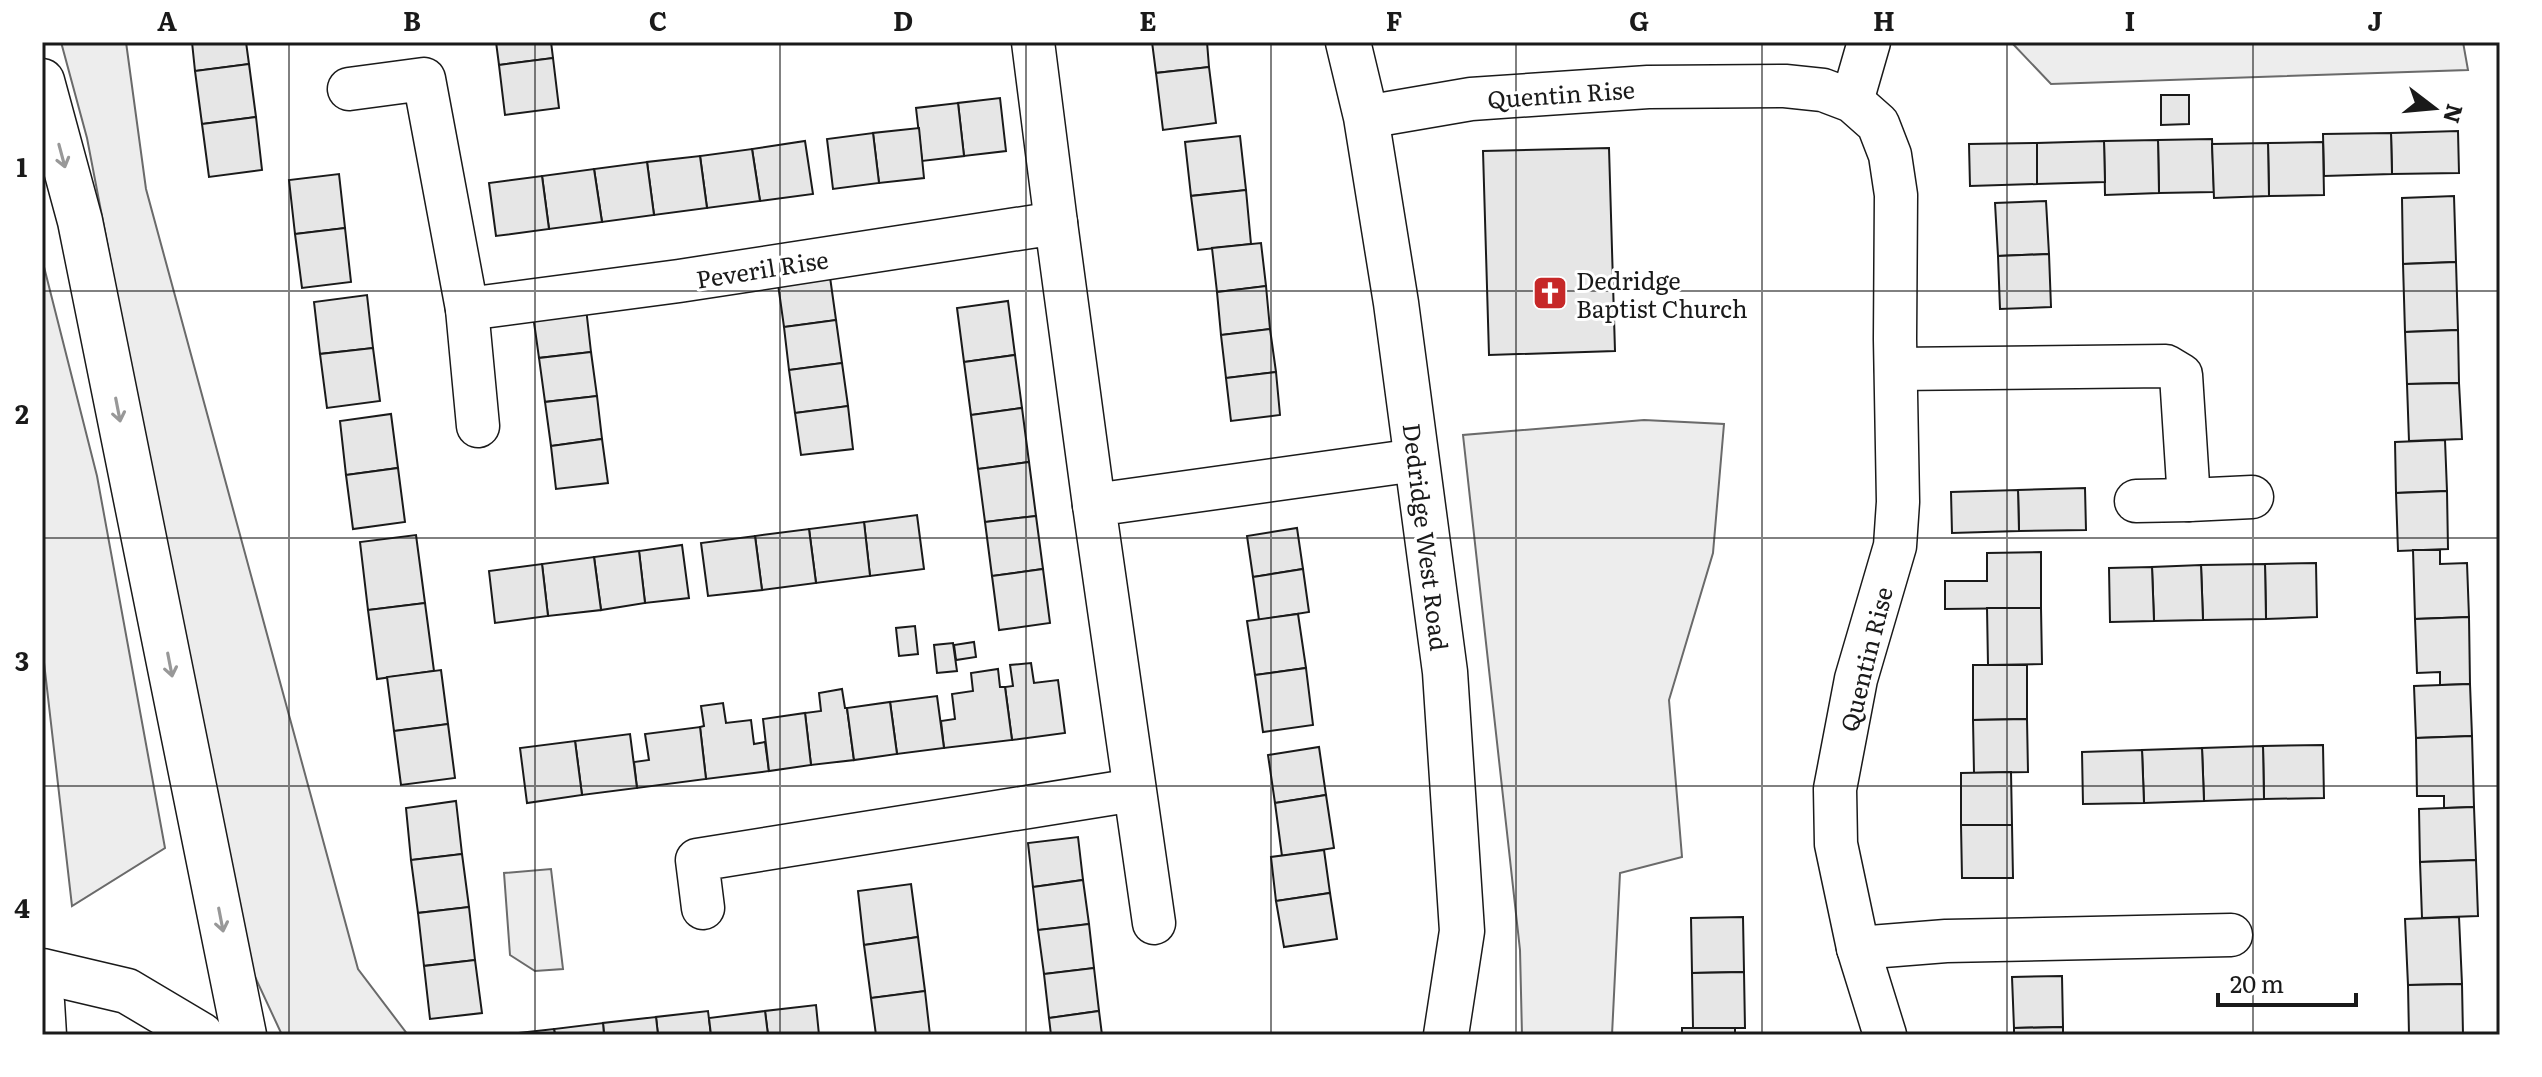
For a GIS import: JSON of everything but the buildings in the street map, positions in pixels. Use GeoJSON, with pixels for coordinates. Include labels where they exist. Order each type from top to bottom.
{"type":"FeatureCollection","features":[{"type":"Feature","properties":{"kind":"street"},"geometry":{"type":"LineString","coordinates":[[1033,42],[1094,505],[1154,923]]}},
{"type":"Feature","properties":{"kind":"street","name":"Dedridge West Road"},"geometry":{"type":"LineString","coordinates":[[1348,42],[1366,117],[1396,303],[1445,672],[1462,931],[1446,1035]]}},
{"type":"Feature","properties":{"kind":"street"},"geometry":{"type":"LineString","coordinates":[[1852,101],[1869,42]]}},
{"type":"Feature","properties":{"kind":"street"},"geometry":{"type":"LineString","coordinates":[[349,89],[424,79],[467,309],[478,426]]}},
{"type":"Feature","properties":{"kind":"street"},"geometry":{"type":"LineString","coordinates":[[42,81],[80,221],[244,1035]]}},
{"type":"Feature","properties":{"kind":"street","name":"Quentin Rise"},"geometry":{"type":"LineString","coordinates":[[1366,117],[1471,99],[1648,87],[1785,86],[1823,90],[1852,101],[1878,124],[1890,155],[1896,195],[1898,502],[1895,546],[1856,679],[1835,789],[1836,844],[1858,948],[1885,1035]]}},
{"type":"Feature","properties":{"kind":"street","name":"Peveril Rise"},"geometry":{"type":"LineString","coordinates":[[467,309],[679,281],[1056,223]]}},
{"type":"Feature","properties":{"kind":"street"},"geometry":{"type":"LineString","coordinates":[[1896,369],[2166,366],[2181,375],[2189,500]]}},
{"type":"Feature","properties":{"kind":"street"},"geometry":{"type":"LineString","coordinates":[[1094,505],[1416,460]]}},
{"type":"Feature","properties":{"kind":"street"},"geometry":{"type":"LineString","coordinates":[[2136,501],[2252,497]]}},
{"type":"Feature","properties":{"kind":"street"},"geometry":{"type":"LineString","coordinates":[[703,908],[697,860],[1134,790]]}},
{"type":"Feature","properties":{"kind":"street"},"geometry":{"type":"LineString","coordinates":[[1858,948],[1946,941],[2231,935]]}},
{"type":"Feature","properties":{"kind":"street"},"geometry":{"type":"LineString","coordinates":[[42,971],[127,991],[201,1035]]}},
{"type":"Feature","properties":{"kind":"street"},"geometry":{"type":"LineString","coordinates":[[42,1002],[44,1035]]}},
{"type":"Feature","properties":{"kind":"shaded area"},"geometry":{"type":"Polygon","coordinates":[[[61,42],[126,42],[146,189],[358,969],[408,1035],[282,1035],[243,951],[87,138],[61,42]]]}},
{"type":"Feature","properties":{"kind":"shaded area"},"geometry":{"type":"Polygon","coordinates":[[[2011,42],[2463,42],[2468,70],[2051,84],[2011,42]]]}},
{"type":"Feature","properties":{"kind":"shaded area"},"geometry":{"type":"Polygon","coordinates":[[[42,259],[97,476],[165,848],[72,906],[42,645],[42,259]]]}},
{"type":"Feature","properties":{"kind":"shaded area"},"geometry":{"type":"Polygon","coordinates":[[[1644,420],[1724,424],[1713,553],[1669,700],[1682,857],[1620,873],[1612,1035],[1522,1035],[1520,950],[1463,435],[1644,420]]]}},
{"type":"Feature","properties":{"kind":"shaded area"},"geometry":{"type":"Polygon","coordinates":[[[551,869],[563,969],[535,971],[510,955],[504,873],[551,869]]]}},
{"type":"Feature","properties":{"kind":"place","name":"Dedridge Baptist Church"},"geometry":{"type":"Point","coordinates":[1550,293]}}]}
